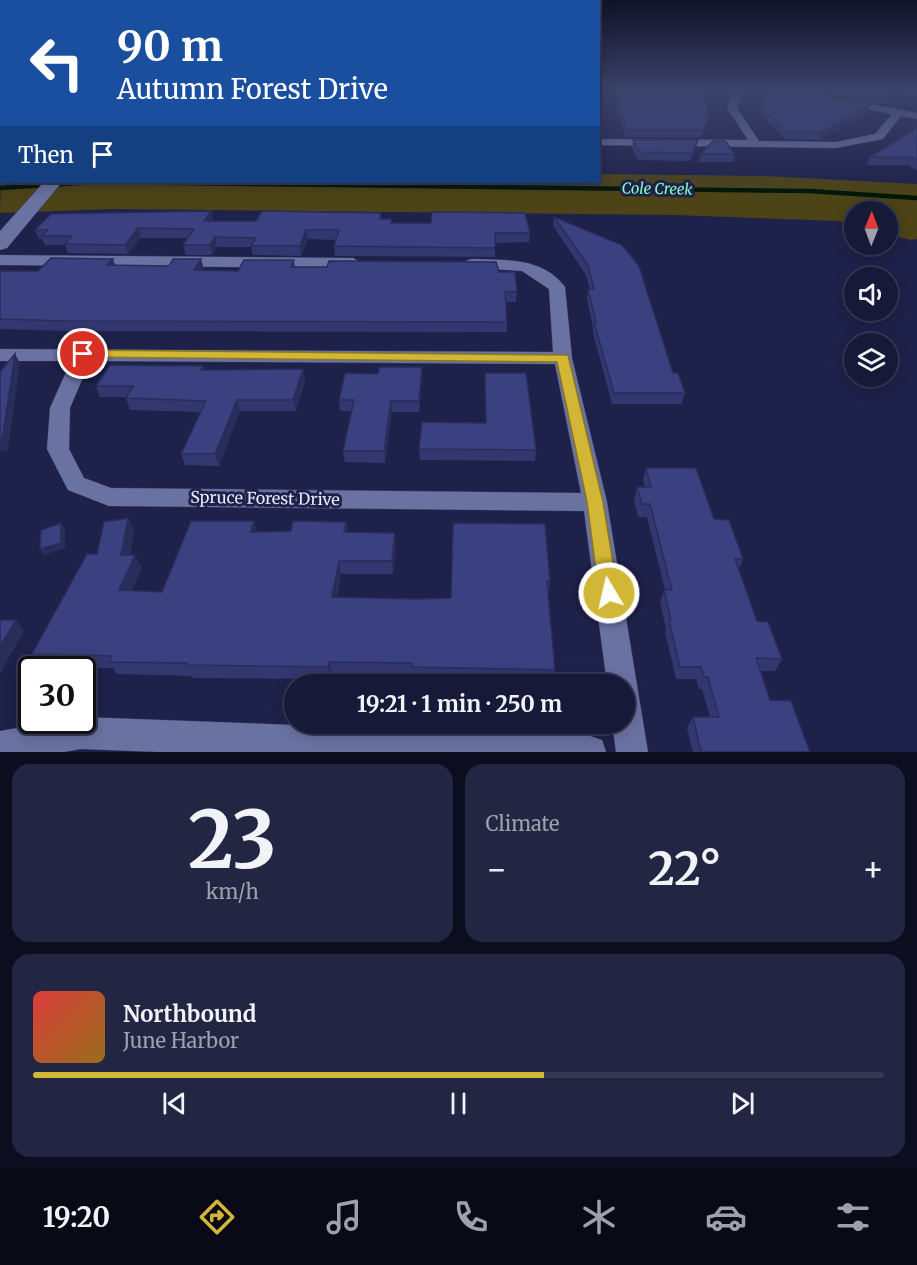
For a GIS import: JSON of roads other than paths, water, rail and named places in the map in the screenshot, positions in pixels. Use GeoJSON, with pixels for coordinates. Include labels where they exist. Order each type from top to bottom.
{"type":"FeatureCollection","features":[{"type":"Feature","properties":{"kind":"street"},"geometry":{"type":"LineString","coordinates":[[743,124],[756,144]]}},
{"type":"Feature","properties":{"kind":"street"},"geometry":{"type":"LineString","coordinates":[[600,142],[836,145],[872,140],[879,137],[889,124]]}},
{"type":"Feature","properties":{"kind":"street"},"geometry":{"type":"LineString","coordinates":[[0,244],[52,183]]}},
{"type":"Feature","properties":{"kind":"street"},"geometry":{"type":"LineString","coordinates":[[0,260],[370,264]]}},
{"type":"Feature","properties":{"kind":"street"},"geometry":{"type":"LineString","coordinates":[[453,264],[525,265],[538,270],[557,287],[563,358],[595,502],[621,674]]}},
{"type":"Feature","properties":{"kind":"street","name":"Spruce Forest Drive"},"geometry":{"type":"LineString","coordinates":[[83,354],[60,408],[57,449],[76,484],[109,497],[595,502]]}},
{"type":"Feature","properties":{"kind":"street"},"geometry":{"type":"LineString","coordinates":[[0,355],[563,358]]}},
{"type":"Feature","properties":{"kind":"street"},"geometry":{"type":"LineString","coordinates":[[0,747],[81,733],[590,752]]}},
{"type":"Feature","properties":{"kind":"street"},"geometry":{"type":"LineString","coordinates":[[630,734],[633,752]]}},
{"type":"Feature","properties":{"kind":"waterway","name":"Cole Creek"},"geometry":{"type":"LineString","coordinates":[[0,188],[79,183]]}},
{"type":"Feature","properties":{"kind":"waterway","name":"Cole Creek"},"geometry":{"type":"LineString","coordinates":[[174,183],[810,191],[917,198]]}}]}
